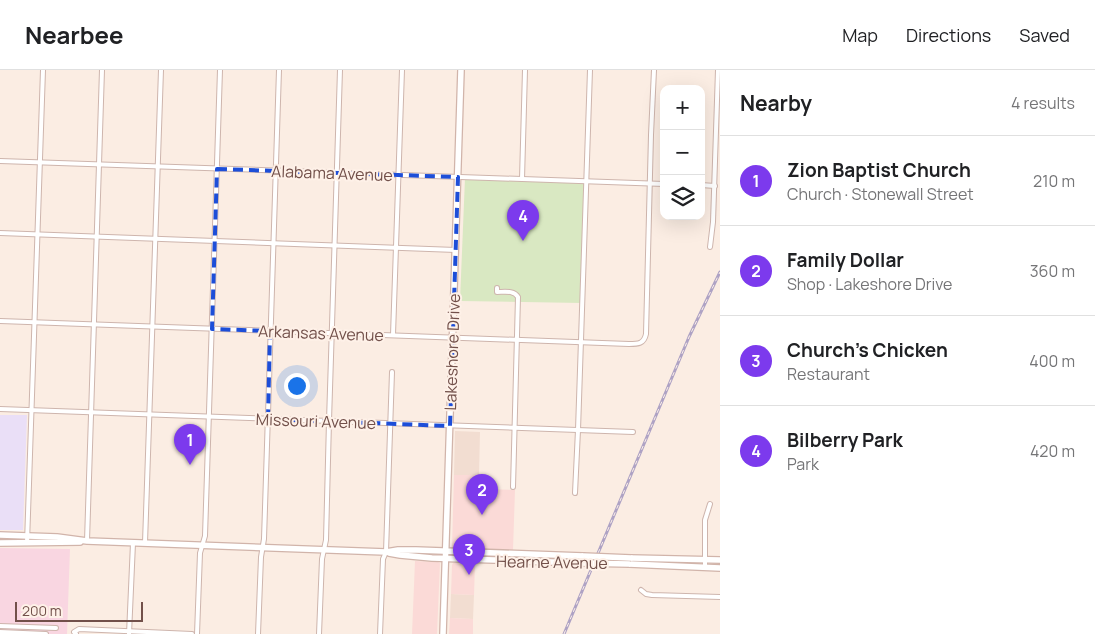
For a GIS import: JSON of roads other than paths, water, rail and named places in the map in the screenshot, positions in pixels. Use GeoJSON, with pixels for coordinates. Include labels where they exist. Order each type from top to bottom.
{"type":"FeatureCollection","features":[{"type":"Feature","properties":{"kind":"main road","name":"Lakeshore Drive"},"geometry":{"type":"LineString","coordinates":[[443,634],[462,70]]}},
{"type":"Feature","properties":{"kind":"main road","name":"Hearne Avenue"},"geometry":{"type":"LineString","coordinates":[[0,535],[71,538],[87,541]]}},
{"type":"Feature","properties":{"kind":"main road","name":"Hearne Avenue"},"geometry":{"type":"LineString","coordinates":[[0,543],[87,541],[202,545],[386,552],[446,559],[506,561],[720,560]]}},
{"type":"Feature","properties":{"kind":"main road","name":"Hearne Avenue"},"geometry":{"type":"LineString","coordinates":[[386,552],[398,550],[506,553],[582,560]]}},
{"type":"Feature","properties":{"kind":"main road"},"geometry":{"type":"LineString","coordinates":[[506,553],[506,561]]}},
{"type":"Feature","properties":{"kind":"main road","name":"Hearne Avenue"},"geometry":{"type":"LineString","coordinates":[[630,561],[720,568]]}},
{"type":"Feature","properties":{"kind":"street"},"geometry":{"type":"LineString","coordinates":[[27,543],[43,70]]}},
{"type":"Feature","properties":{"kind":"street"},"geometry":{"type":"LineString","coordinates":[[87,541],[102,70]]}},
{"type":"Feature","properties":{"kind":"street"},"geometry":{"type":"LineString","coordinates":[[145,543],[161,70]]}},
{"type":"Feature","properties":{"kind":"street"},"geometry":{"type":"LineString","coordinates":[[197,634],[200,552],[205,536],[220,70]]}},
{"type":"Feature","properties":{"kind":"street"},"geometry":{"type":"LineString","coordinates":[[258,634],[261,558],[264,539],[279,70]]}},
{"type":"Feature","properties":{"kind":"street"},"geometry":{"type":"LineString","coordinates":[[319,634],[322,559],[326,540],[340,70]]}},
{"type":"Feature","properties":{"kind":"street"},"geometry":{"type":"LineString","coordinates":[[393,335],[402,70]]}},
{"type":"Feature","properties":{"kind":"street"},"geometry":{"type":"LineString","coordinates":[[522,180],[525,70]]}},
{"type":"Feature","properties":{"kind":"street"},"geometry":{"type":"LineString","coordinates":[[575,493],[590,70]]}},
{"type":"Feature","properties":{"kind":"street"},"geometry":{"type":"LineString","coordinates":[[650,184],[654,70]]}},
{"type":"Feature","properties":{"kind":"street"},"geometry":{"type":"LineString","coordinates":[[710,247],[713,222],[718,70]]}},
{"type":"Feature","properties":{"kind":"street","name":"Alabama Avenue"},"geometry":{"type":"LineString","coordinates":[[0,161],[660,184]]}},
{"type":"Feature","properties":{"kind":"street","name":"Arkansas Avenue"},"geometry":{"type":"LineString","coordinates":[[0,321],[636,344],[643,342],[646,334],[650,184]]}},
{"type":"Feature","properties":{"kind":"street"},"geometry":{"type":"LineString","coordinates":[[705,185],[714,186]]}},
{"type":"Feature","properties":{"kind":"street"},"geometry":{"type":"LineString","coordinates":[[0,233],[456,250]]}},
{"type":"Feature","properties":{"kind":"street"},"geometry":{"type":"LineString","coordinates":[[497,288],[497,292],[512,292],[518,297],[513,487]]}},
{"type":"Feature","properties":{"kind":"street"},"geometry":{"type":"LineString","coordinates":[[380,634],[383,559],[386,552],[392,372]]}},
{"type":"Feature","properties":{"kind":"street","name":"Missouri Avenue"},"geometry":{"type":"LineString","coordinates":[[0,409],[633,432]]}},
{"type":"Feature","properties":{"kind":"street"},"geometry":{"type":"LineString","coordinates":[[705,567],[705,520],[710,504]]}},
{"type":"Feature","properties":{"kind":"street"},"geometry":{"type":"LineString","coordinates":[[129,633],[132,543]]}},
{"type":"Feature","properties":{"kind":"street"},"geometry":{"type":"LineString","coordinates":[[641,590],[646,594],[652,595],[720,598]]}},
{"type":"Feature","properties":{"kind":"street"},"geometry":{"type":"LineString","coordinates":[[0,626],[56,628]]}},
{"type":"Feature","properties":{"kind":"street"},"geometry":{"type":"LineString","coordinates":[[76,634],[74,632],[79,629],[129,633],[192,634]]}},
{"type":"Feature","properties":{"kind":"street"},"geometry":{"type":"LineString","coordinates":[[0,632],[46,634]]}},
{"type":"Feature","properties":{"kind":"railway"},"geometry":{"type":"LineString","coordinates":[[564,634],[689,337],[720,272]]}},
{"type":"Feature","properties":{"kind":"place","name":"Bilberry Park"},"geometry":{"type":"Point","coordinates":[523,241]}},
{"type":"Feature","properties":{"kind":"place","name":"Zion Baptist Church"},"geometry":{"type":"Point","coordinates":[190,465]}},
{"type":"Feature","properties":{"kind":"place","name":"Family Dollar"},"geometry":{"type":"Point","coordinates":[482,515]}},
{"type":"Feature","properties":{"kind":"place","name":"Church's Chicken"},"geometry":{"type":"Point","coordinates":[469,575]}}]}
